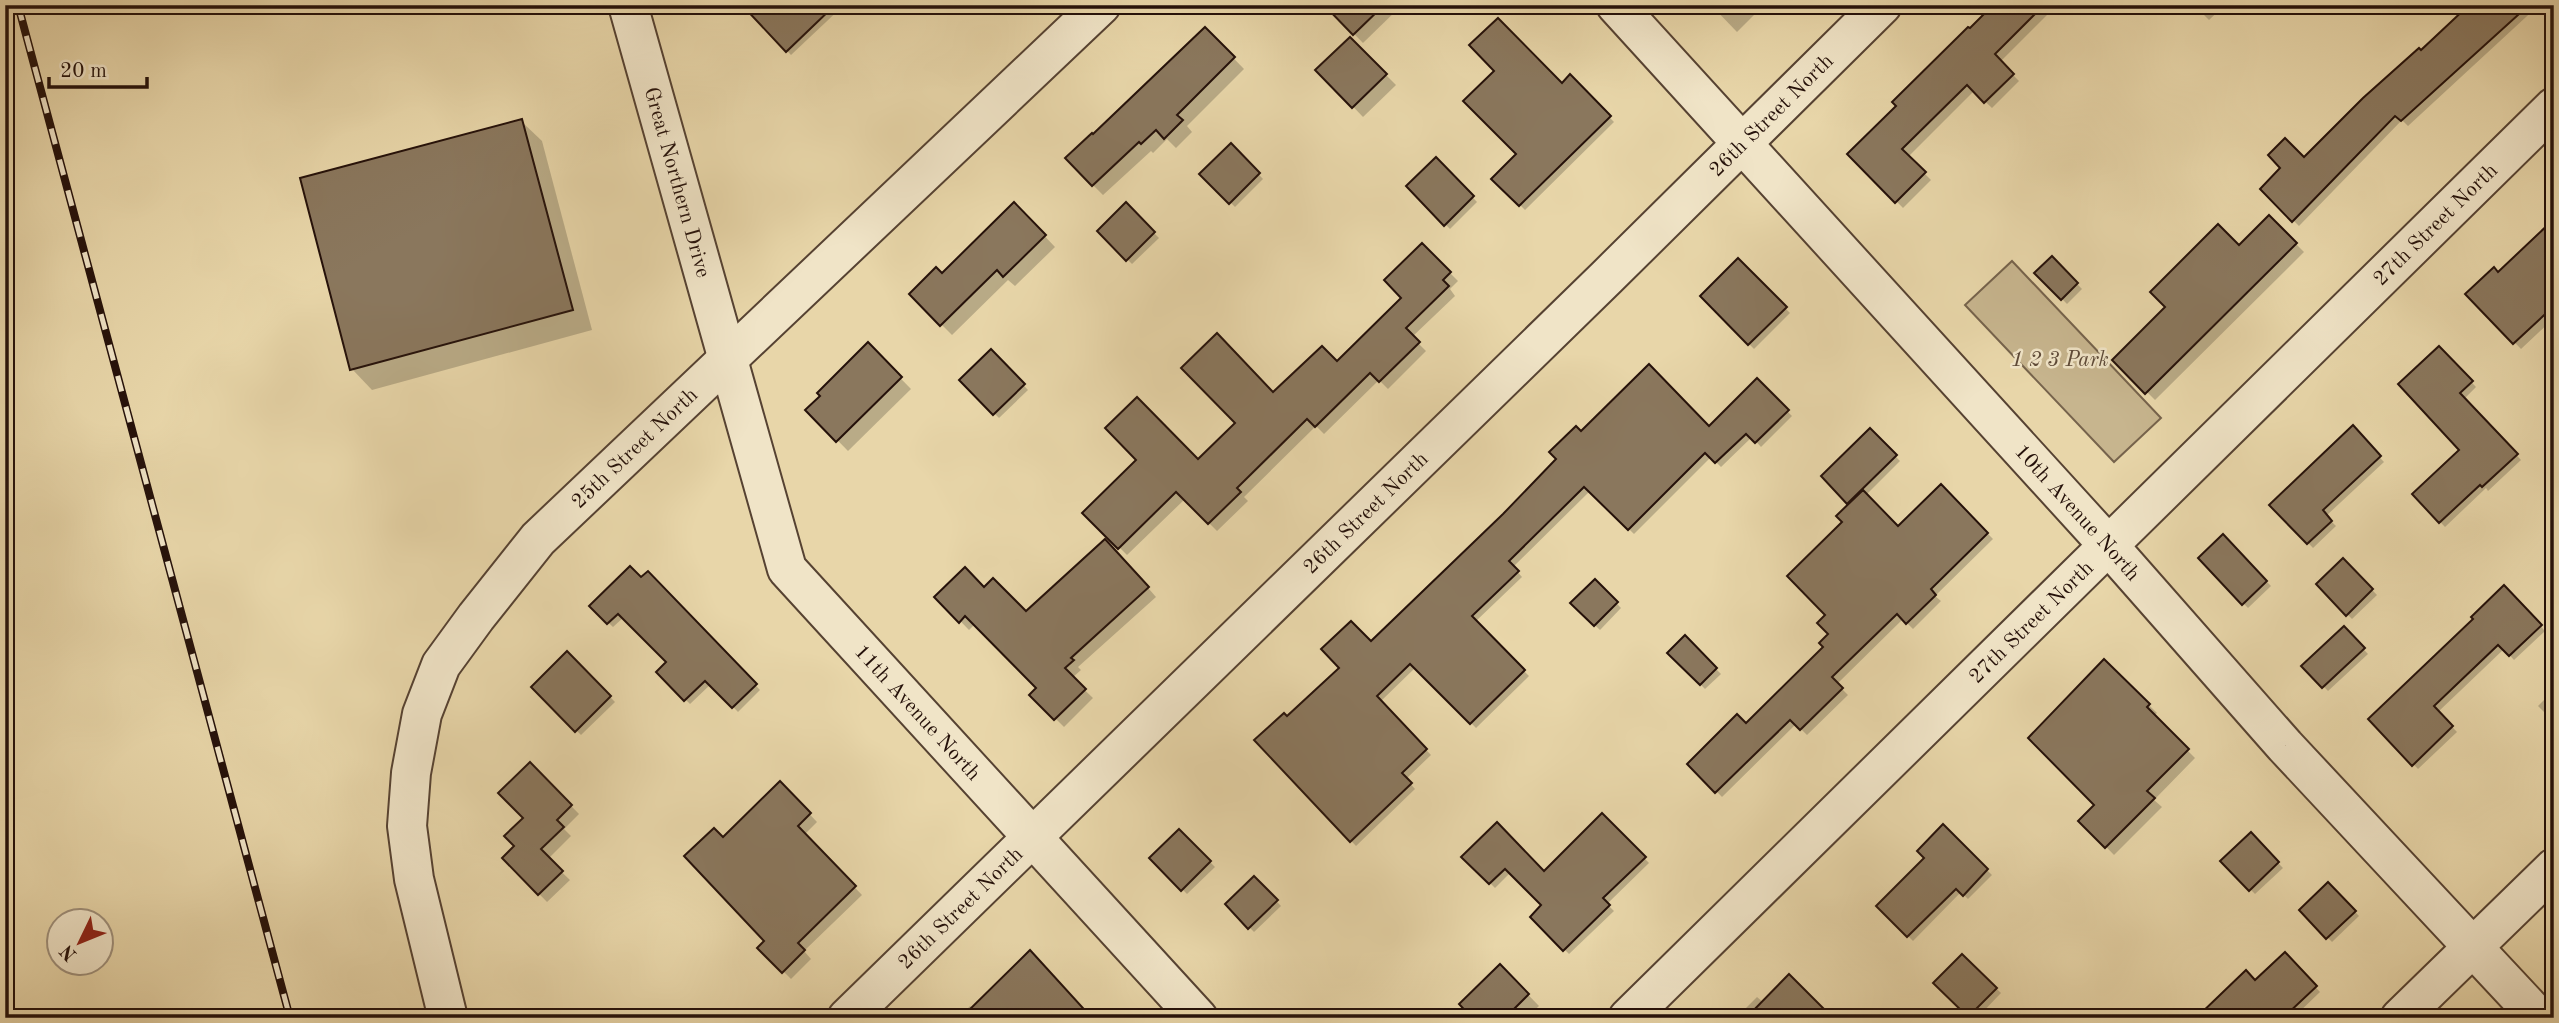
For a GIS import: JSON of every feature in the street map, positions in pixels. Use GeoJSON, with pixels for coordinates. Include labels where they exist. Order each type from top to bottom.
{"type":"FeatureCollection","features":[{"type":"Feature","properties":{"kind":"street","name":"Great Northern Drive"},"geometry":{"type":"LineString","coordinates":[[628,5],[727,360]]}},
{"type":"Feature","properties":{"kind":"street","name":"25th Street North"},"geometry":{"type":"LineString","coordinates":[[447,1012],[414,879],[407,826],[411,773],[422,714],[441,665],[538,539],[1101,5]]}},
{"type":"Feature","properties":{"kind":"street","name":"10th Avenue North"},"geometry":{"type":"LineString","coordinates":[[1616,5],[2108,545],[2285,746],[2539,1018]]}},
{"type":"Feature","properties":{"kind":"street","name":"26th Street North"},"geometry":{"type":"LineString","coordinates":[[847,1018],[1882,5]]}},
{"type":"Feature","properties":{"kind":"street","name":"27th Street North"},"geometry":{"type":"LineString","coordinates":[[1628,1018],[2554,107]]}},
{"type":"Feature","properties":{"kind":"street","name":"11th Avenue North"},"geometry":{"type":"LineString","coordinates":[[727,360],[787,569],[1198,1018]]}},
{"type":"Feature","properties":{"kind":"street"},"geometry":{"type":"LineString","coordinates":[[2400,1018],[2554,868]]}},
{"type":"Feature","properties":{"kind":"green space","name":"1 2 3 Park"},"geometry":{"type":"Polygon","coordinates":[[[2012,261],[2161,418],[2114,462],[1965,305],[2012,261]]]}},
{"type":"Feature","properties":{"kind":"building"},"geometry":{"type":"Polygon","coordinates":[[[742,5],[835,5],[786,52],[742,5]]]}},
{"type":"Feature","properties":{"kind":"building"},"geometry":{"type":"Polygon","coordinates":[[[1324,5],[1384,5],[1353,35],[1324,5]]]}},
{"type":"Feature","properties":{"kind":"building"},"geometry":{"type":"Polygon","coordinates":[[[1993,5],[2044,5],[1995,54],[2014,74],[1984,103],[1967,85],[1902,149],[1926,172],[1895,203],[1847,154],[1896,106],[1892,102],[1993,5]]]}},
{"type":"Feature","properties":{"kind":"building"},"geometry":{"type":"Polygon","coordinates":[[[2469,5],[2529,5],[2401,121],[2395,116],[2292,222],[2260,189],[2280,168],[2268,155],[2285,138],[2304,157],[2363,98],[2419,48],[2421,50],[2469,5]]]}},
{"type":"Feature","properties":{"kind":"building"},"geometry":{"type":"Polygon","coordinates":[[[1498,18],[1562,83],[1570,74],[1611,116],[1519,206],[1491,179],[1516,154],[1463,101],[1494,71],[1469,45],[1498,18]]]}},
{"type":"Feature","properties":{"kind":"building"},"geometry":{"type":"Polygon","coordinates":[[[1205,27],[1235,57],[1177,115],[1183,120],[1164,139],[1156,130],[1141,144],[1139,142],[1092,186],[1065,158],[1205,27]]]}},
{"type":"Feature","properties":{"kind":"building"},"geometry":{"type":"Polygon","coordinates":[[[1350,37],[1387,74],[1352,108],[1315,70],[1350,37]]]}},
{"type":"Feature","properties":{"kind":"building"},"geometry":{"type":"Polygon","coordinates":[[[522,119],[573,310],[350,370],[300,178],[522,119]]]}},
{"type":"Feature","properties":{"kind":"building"},"geometry":{"type":"Polygon","coordinates":[[[1231,143],[1260,173],[1229,204],[1199,174],[1231,143]]]}},
{"type":"Feature","properties":{"kind":"building"},"geometry":{"type":"Polygon","coordinates":[[[1436,157],[1474,196],[1444,226],[1406,186],[1436,157]]]}},
{"type":"Feature","properties":{"kind":"building"},"geometry":{"type":"Polygon","coordinates":[[[1014,202],[1046,235],[1003,277],[997,270],[940,326],[909,294],[936,267],[942,273],[1014,202]]]}},
{"type":"Feature","properties":{"kind":"building"},"geometry":{"type":"Polygon","coordinates":[[[1126,202],[1155,232],[1126,261],[1097,231],[1126,202]]]}},
{"type":"Feature","properties":{"kind":"building"},"geometry":{"type":"Polygon","coordinates":[[[2269,215],[2297,243],[2145,394],[2112,360],[2165,307],[2150,292],[2218,224],[2239,245],[2269,215]]]}},
{"type":"Feature","properties":{"kind":"building"},"geometry":{"type":"Polygon","coordinates":[[[2554,219],[2554,306],[2513,344],[2465,294],[2494,267],[2498,272],[2554,219]]]}},
{"type":"Feature","properties":{"kind":"building"},"geometry":{"type":"Polygon","coordinates":[[[1422,243],[1451,272],[1443,280],[1449,286],[1406,328],[1420,342],[1379,382],[1370,373],[1315,427],[1307,419],[1237,488],[1241,492],[1208,524],[1176,492],[1118,549],[1082,513],[1136,460],[1105,428],[1137,397],[1198,459],[1235,423],[1181,368],[1217,333],[1273,392],[1322,346],[1337,361],[1401,298],[1384,280],[1422,243]]]}},
{"type":"Feature","properties":{"kind":"building"},"geometry":{"type":"Polygon","coordinates":[[[2052,256],[2078,283],[2061,300],[2034,273],[2052,256]]]}},
{"type":"Feature","properties":{"kind":"building"},"geometry":{"type":"Polygon","coordinates":[[[1738,258],[1787,307],[1748,345],[1700,296],[1738,258]]]}},
{"type":"Feature","properties":{"kind":"building"},"geometry":{"type":"Polygon","coordinates":[[[868,342],[902,377],[836,442],[805,410],[820,396],[817,393],[868,342]]]}},
{"type":"Feature","properties":{"kind":"building"},"geometry":{"type":"Polygon","coordinates":[[[2439,346],[2473,381],[2460,393],[2518,454],[2439,523],[2412,494],[2459,450],[2398,384],[2439,346]]]}},
{"type":"Feature","properties":{"kind":"building"},"geometry":{"type":"Polygon","coordinates":[[[991,349],[1025,384],[993,415],[959,380],[991,349]]]}},
{"type":"Feature","properties":{"kind":"building"},"geometry":{"type":"Polygon","coordinates":[[[1649,364],[1709,426],[1757,378],[1789,410],[1755,443],[1746,434],[1715,463],[1705,453],[1628,530],[1584,487],[1509,561],[1519,571],[1472,616],[1525,670],[1470,724],[1410,664],[1377,696],[1427,749],[1402,773],[1412,783],[1350,842],[1254,740],[1284,713],[1287,716],[1339,668],[1321,649],[1351,621],[1371,641],[1556,459],[1549,452],[1576,426],[1581,431],[1649,364]]]}},
{"type":"Feature","properties":{"kind":"building"},"geometry":{"type":"Polygon","coordinates":[[[2353,425],[2381,456],[2323,510],[2332,521],[2307,544],[2269,505],[2353,425]]]}},
{"type":"Feature","properties":{"kind":"building"},"geometry":{"type":"Polygon","coordinates":[[[1870,428],[1897,455],[1847,504],[1821,476],[1870,428]]]}},
{"type":"Feature","properties":{"kind":"building"},"geometry":{"type":"Polygon","coordinates":[[[1941,484],[1988,533],[1931,589],[1936,595],[1906,624],[1897,614],[1832,677],[1843,688],[1800,730],[1790,720],[1715,793],[1687,764],[1737,714],[1746,723],[1823,647],[1819,643],[1828,634],[1817,623],[1825,615],[1787,576],[1842,522],[1836,516],[1863,490],[1898,526],[1941,484]]]}},
{"type":"Feature","properties":{"kind":"building"},"geometry":{"type":"Polygon","coordinates":[[[2223,534],[2267,581],[2242,605],[2198,558],[2223,534]]]}},
{"type":"Feature","properties":{"kind":"building"},"geometry":{"type":"Polygon","coordinates":[[[1105,539],[1149,587],[1071,658],[1074,660],[1065,668],[1086,689],[1054,720],[1029,695],[1036,688],[965,616],[959,623],[934,597],[965,567],[984,587],[993,578],[1026,611],[1105,539]]]}},
{"type":"Feature","properties":{"kind":"building"},"geometry":{"type":"Polygon","coordinates":[[[2343,558],[2373,589],[2346,616],[2316,584],[2343,558]]]}},
{"type":"Feature","properties":{"kind":"building"},"geometry":{"type":"Polygon","coordinates":[[[630,566],[641,577],[648,571],[757,684],[732,708],[705,681],[684,701],[656,672],[666,662],[618,614],[607,624],[589,606],[630,566]]]}},
{"type":"Feature","properties":{"kind":"building"},"geometry":{"type":"Polygon","coordinates":[[[1595,579],[1618,602],[1594,626],[1570,603],[1595,579]]]}},
{"type":"Feature","properties":{"kind":"building"},"geometry":{"type":"Polygon","coordinates":[[[2504,585],[2542,625],[2509,656],[2498,645],[2434,706],[2453,726],[2412,766],[2368,719],[2473,619],[2471,617],[2504,585]]]}},
{"type":"Feature","properties":{"kind":"building"},"geometry":{"type":"Polygon","coordinates":[[[2344,626],[2365,648],[2322,688],[2301,666],[2344,626]]]}},
{"type":"Feature","properties":{"kind":"building"},"geometry":{"type":"Polygon","coordinates":[[[1685,635],[1717,668],[1700,685],[1667,653],[1685,635]]]}},
{"type":"Feature","properties":{"kind":"building"},"geometry":{"type":"Polygon","coordinates":[[[567,651],[611,696],[575,732],[531,687],[567,651]]]}},
{"type":"Feature","properties":{"kind":"building"},"geometry":{"type":"Polygon","coordinates":[[[2104,659],[2150,704],[2147,707],[2189,749],[2147,791],[2155,798],[2105,848],[2078,821],[2094,805],[2028,738],[2104,659]]]}},
{"type":"Feature","properties":{"kind":"building"},"geometry":{"type":"Polygon","coordinates":[[[530,762],[572,805],[557,820],[564,827],[541,849],[563,871],[538,895],[502,858],[514,846],[504,836],[523,818],[498,793],[530,762]]]}},
{"type":"Feature","properties":{"kind":"building"},"geometry":{"type":"Polygon","coordinates":[[[780,781],[811,813],[798,826],[856,886],[798,943],[805,950],[782,973],[757,948],[764,941],[684,856],[714,828],[723,837],[780,781]]]}},
{"type":"Feature","properties":{"kind":"building"},"geometry":{"type":"Polygon","coordinates":[[[1602,813],[1646,857],[1603,898],[1610,905],[1563,951],[1530,917],[1541,905],[1505,869],[1489,884],[1461,857],[1497,822],[1544,871],[1602,813]]]}},
{"type":"Feature","properties":{"kind":"building"},"geometry":{"type":"Polygon","coordinates":[[[1943,824],[1988,869],[1963,896],[1956,889],[1907,937],[1876,906],[1924,858],[1917,851],[1943,824]]]}},
{"type":"Feature","properties":{"kind":"building"},"geometry":{"type":"Polygon","coordinates":[[[1179,829],[1211,861],[1181,891],[1149,858],[1179,829]]]}},
{"type":"Feature","properties":{"kind":"building"},"geometry":{"type":"Polygon","coordinates":[[[2251,832],[2279,862],[2249,891],[2220,861],[2251,832]]]}},
{"type":"Feature","properties":{"kind":"building"},"geometry":{"type":"Polygon","coordinates":[[[1254,876],[1278,900],[1248,929],[1225,904],[1254,876]]]}},
{"type":"Feature","properties":{"kind":"building"},"geometry":{"type":"Polygon","coordinates":[[[2328,882],[2356,911],[2326,939],[2299,910],[2328,882]]]}},
{"type":"Feature","properties":{"kind":"building"},"geometry":{"type":"Polygon","coordinates":[[[1030,950],[1092,1018],[961,1018],[1030,950]]]}},
{"type":"Feature","properties":{"kind":"building"},"geometry":{"type":"Polygon","coordinates":[[[2285,952],[2317,986],[2283,1018],[2196,1018],[2246,970],[2255,980],[2285,952]]]}},
{"type":"Feature","properties":{"kind":"building"},"geometry":{"type":"Polygon","coordinates":[[[1962,954],[1997,988],[1968,1017],[1933,983],[1962,954]]]}},
{"type":"Feature","properties":{"kind":"building"},"geometry":{"type":"Polygon","coordinates":[[[1500,964],[1529,994],[1505,1018],[1472,1018],[1459,1004],[1500,964]]]}},
{"type":"Feature","properties":{"kind":"building"},"geometry":{"type":"Polygon","coordinates":[[[1789,974],[1833,1018],[1746,1018],[1789,974]]]}},
{"type":"Feature","properties":{"kind":"railway"},"geometry":{"type":"LineString","coordinates":[[18,5],[290,1018]]}}]}
